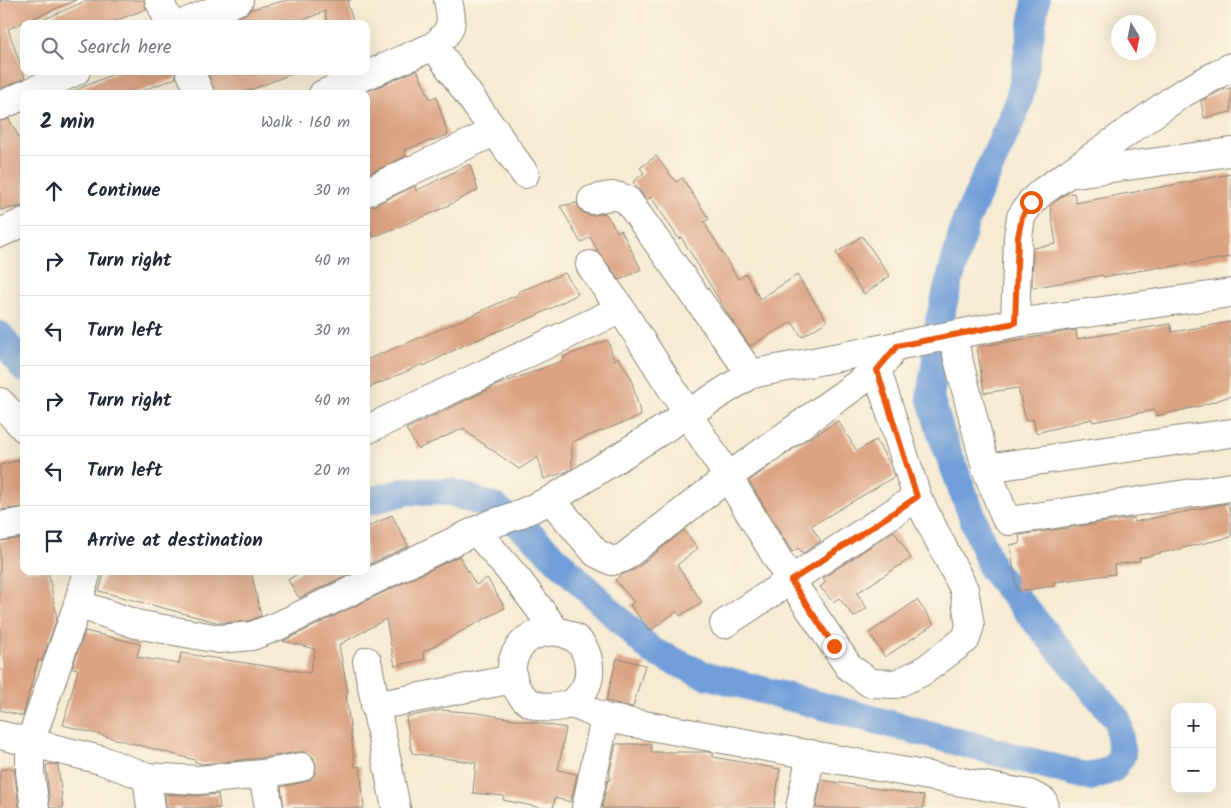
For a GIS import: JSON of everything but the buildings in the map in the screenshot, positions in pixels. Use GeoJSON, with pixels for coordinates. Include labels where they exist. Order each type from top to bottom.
{"type":"FeatureCollection","features":[{"type":"Feature","properties":{"kind":"street"},"geometry":{"type":"LineString","coordinates":[[159,0],[168,20]]}},
{"type":"Feature","properties":{"kind":"street"},"geometry":{"type":"LineString","coordinates":[[192,20],[239,0]]}},
{"type":"Feature","properties":{"kind":"street"},"geometry":{"type":"LineString","coordinates":[[370,74],[434,46],[446,35],[452,21],[448,0]]}},
{"type":"Feature","properties":{"kind":"street"},"geometry":{"type":"LineString","coordinates":[[434,46],[525,174]]}},
{"type":"Feature","properties":{"kind":"street"},"geometry":{"type":"LineString","coordinates":[[1015,323],[1018,237],[1022,217],[1031,202],[1182,94],[1231,67]]}},
{"type":"Feature","properties":{"kind":"street"},"geometry":{"type":"LineString","coordinates":[[34,90],[67,75]]}},
{"type":"Feature","properties":{"kind":"street"},"geometry":{"type":"LineString","coordinates":[[192,75],[198,90]]}},
{"type":"Feature","properties":{"kind":"street"},"geometry":{"type":"LineString","coordinates":[[332,90],[367,75]]}},
{"type":"Feature","properties":{"kind":"street"},"geometry":{"type":"LineString","coordinates":[[0,106],[20,96]]}},
{"type":"Feature","properties":{"kind":"street"},"geometry":{"type":"LineString","coordinates":[[370,190],[496,131]]}},
{"type":"Feature","properties":{"kind":"street"},"geometry":{"type":"LineString","coordinates":[[1068,174],[1231,152]]}},
{"type":"Feature","properties":{"kind":"street"},"geometry":{"type":"LineString","coordinates":[[592,200],[614,195],[628,201],[751,374]]}},
{"type":"Feature","properties":{"kind":"street"},"geometry":{"type":"LineString","coordinates":[[0,233],[20,224]]}},
{"type":"Feature","properties":{"kind":"street"},"geometry":{"type":"LineString","coordinates":[[590,265],[621,309],[728,477],[791,581],[849,667],[870,683],[896,684],[922,672],[966,639],[970,625],[964,589],[917,497],[877,370]]}},
{"type":"Feature","properties":{"kind":"street"},"geometry":{"type":"LineString","coordinates":[[78,604],[136,624],[160,629],[220,639],[252,636],[278,626],[482,528],[551,500],[751,374],[1015,323],[1231,293]]}},
{"type":"Feature","properties":{"kind":"street"},"geometry":{"type":"LineString","coordinates":[[370,428],[621,309]]}},
{"type":"Feature","properties":{"kind":"street"},"geometry":{"type":"LineString","coordinates":[[946,336],[986,468],[1005,517],[1009,520],[1231,487]]}},
{"type":"Feature","properties":{"kind":"street"},"geometry":{"type":"LineString","coordinates":[[551,500],[596,552],[612,561],[623,558],[728,477],[877,370],[905,344]]}},
{"type":"Feature","properties":{"kind":"street"},"geometry":{"type":"LineString","coordinates":[[2,405],[20,424]]}},
{"type":"Feature","properties":{"kind":"street"},"geometry":{"type":"LineString","coordinates":[[986,468],[1231,433]]}},
{"type":"Feature","properties":{"kind":"street"},"geometry":{"type":"LineString","coordinates":[[724,624],[917,497]]}},
{"type":"Feature","properties":{"kind":"street"},"geometry":{"type":"LineString","coordinates":[[0,526],[20,523]]}},
{"type":"Feature","properties":{"kind":"street"},"geometry":{"type":"LineString","coordinates":[[482,528],[556,631]]}},
{"type":"Feature","properties":{"kind":"street"},"geometry":{"type":"LineString","coordinates":[[35,808],[30,772],[30,743],[78,604],[86,575]]}},
{"type":"Feature","properties":{"kind":"street"},"geometry":{"type":"LineString","coordinates":[[572,704],[585,690],[590,675],[588,660],[582,647],[571,636],[556,631],[532,636],[515,654],[512,668],[513,680],[518,691],[526,700],[539,707],[550,708],[572,704],[605,718],[1029,794],[1043,801],[1044,808]]}},
{"type":"Feature","properties":{"kind":"street"},"geometry":{"type":"LineString","coordinates":[[367,661],[396,808]]}},
{"type":"Feature","properties":{"kind":"street"},"geometry":{"type":"LineString","coordinates":[[375,706],[513,680]]}},
{"type":"Feature","properties":{"kind":"street"},"geometry":{"type":"LineString","coordinates":[[586,808],[605,718]]}},
{"type":"Feature","properties":{"kind":"street"},"geometry":{"type":"LineString","coordinates":[[0,736],[101,760],[148,777],[198,780],[263,774],[301,767]]}},
{"type":"Feature","properties":{"kind":"street"},"geometry":{"type":"LineString","coordinates":[[800,808],[811,754]]}},
{"type":"Feature","properties":{"kind":"street"},"geometry":{"type":"LineString","coordinates":[[263,774],[269,808]]}},
{"type":"Feature","properties":{"kind":"street"},"geometry":{"type":"LineString","coordinates":[[148,777],[151,808]]}},
{"type":"Feature","properties":{"kind":"waterway"},"geometry":{"type":"LineString","coordinates":[[370,501],[408,491],[451,492],[496,508],[529,533],[652,651],[702,674],[1090,777],[1113,769],[1122,755],[1118,720],[992,569],[942,436],[930,397],[937,353],[939,320],[965,223],[1017,107],[1023,83],[1036,0]]}},
{"type":"Feature","properties":{"kind":"waterway"},"geometry":{"type":"LineString","coordinates":[[0,335],[20,363]]}},
{"type":"Feature","properties":{"kind":"route"},"geometry":{"type":"LineString","coordinates":[[834,646],[791,581],[917,497],[877,370],[897,346],[940,336],[1015,323],[1018,237],[1022,217],[1031,202]]}}]}
